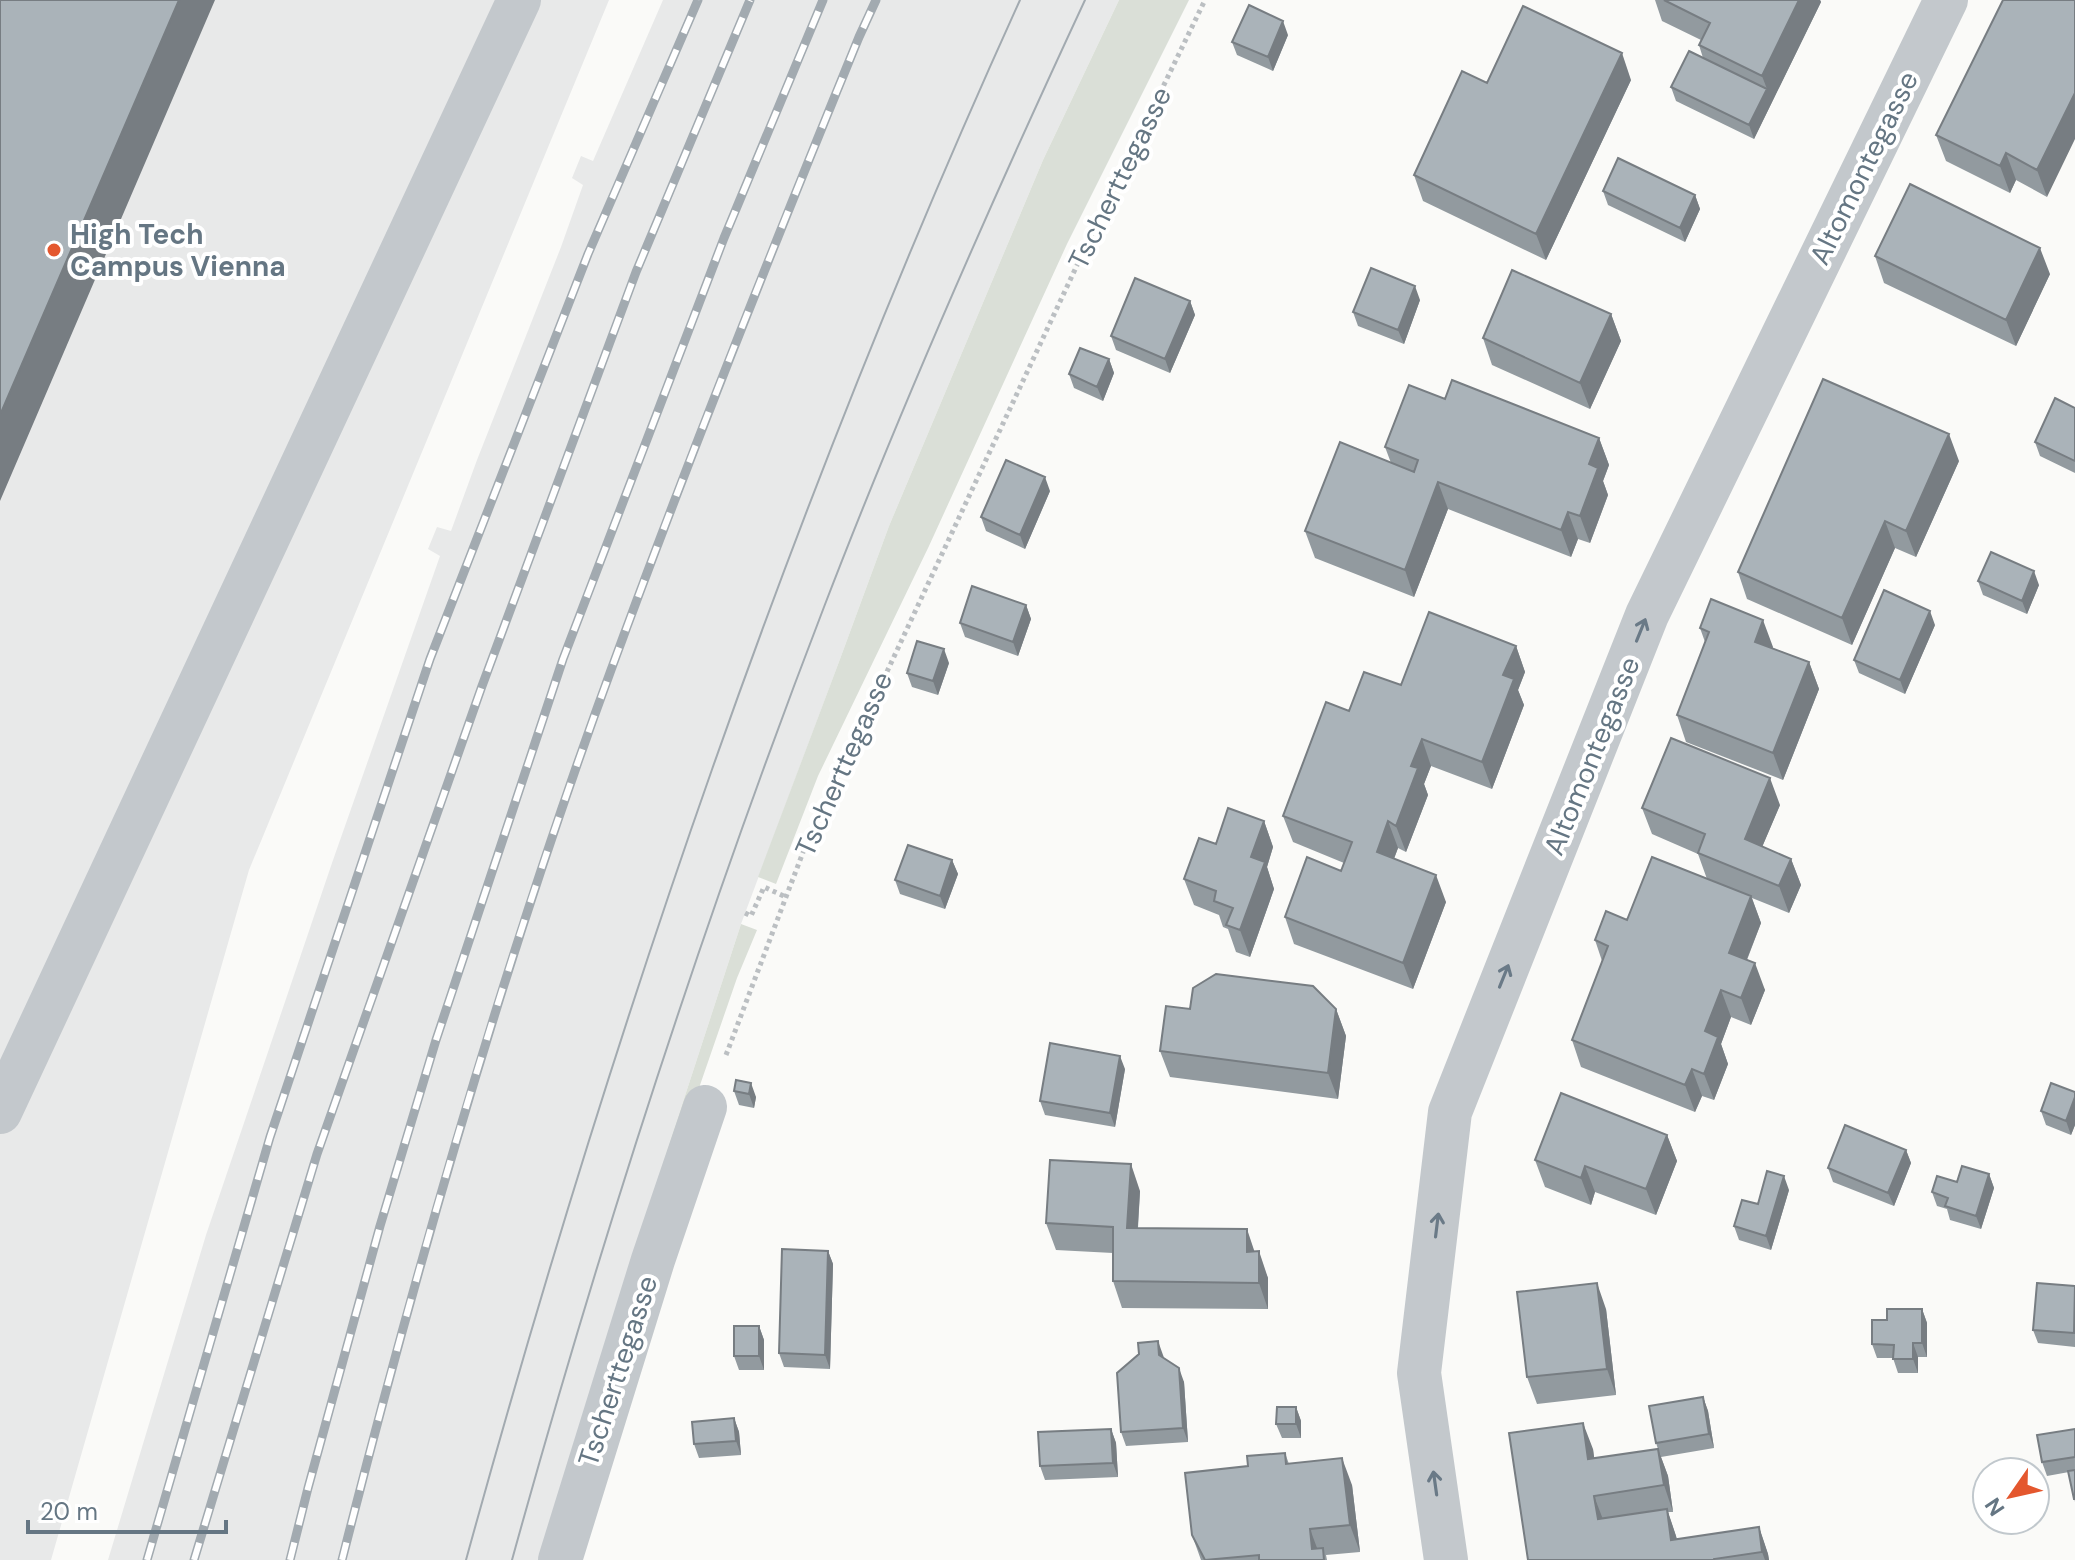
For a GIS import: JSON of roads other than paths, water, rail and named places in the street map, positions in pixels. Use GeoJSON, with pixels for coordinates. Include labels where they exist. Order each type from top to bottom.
{"type":"FeatureCollection","features":[{"type":"Feature","properties":{"kind":"street"},"geometry":{"type":"LineString","coordinates":[[0,1112],[519,0]]}},
{"type":"Feature","properties":{"kind":"street","name":"Altomontegasse"},"geometry":{"type":"LineString","coordinates":[[1446,1560],[1419,1373],[1450,1112],[1647,615],[1946,0]]}},
{"type":"Feature","properties":{"kind":"street","name":"Tscherttegasse"},"geometry":{"type":"LineString","coordinates":[[560,1560],[653,1260],[705,1107]]}},
{"type":"Feature","properties":{"kind":"tram line"},"geometry":{"type":"LineString","coordinates":[[466,1560],[582,1162],[712,769],[858,381],[936,190],[1020,0]]}},
{"type":"Feature","properties":{"kind":"tram line"},"geometry":{"type":"LineString","coordinates":[[512,1560],[581,1319],[656,1080],[780,724],[854,530],[917,377],[1085,0]]}},
{"type":"Feature","properties":{"kind":"railway"},"geometry":{"type":"LineString","coordinates":[[147,1560],[270,1137],[430,659],[588,254],[698,0]]}},
{"type":"Feature","properties":{"kind":"railway"},"geometry":{"type":"LineString","coordinates":[[194,1560],[317,1154],[482,686],[636,272],[750,0]]}},
{"type":"Feature","properties":{"kind":"railway"},"geometry":{"type":"LineString","coordinates":[[290,1560],[380,1226],[436,1040],[563,659],[724,238],[823,0]]}},
{"type":"Feature","properties":{"kind":"railway"},"geometry":{"type":"LineString","coordinates":[[342,1560],[432,1223],[499,1000],[572,779],[701,431],[876,0]]}},
{"type":"Feature","properties":{"kind":"place","name":"High Tech Campus Vienna"},"geometry":{"type":"Point","coordinates":[54,250]}}]}
